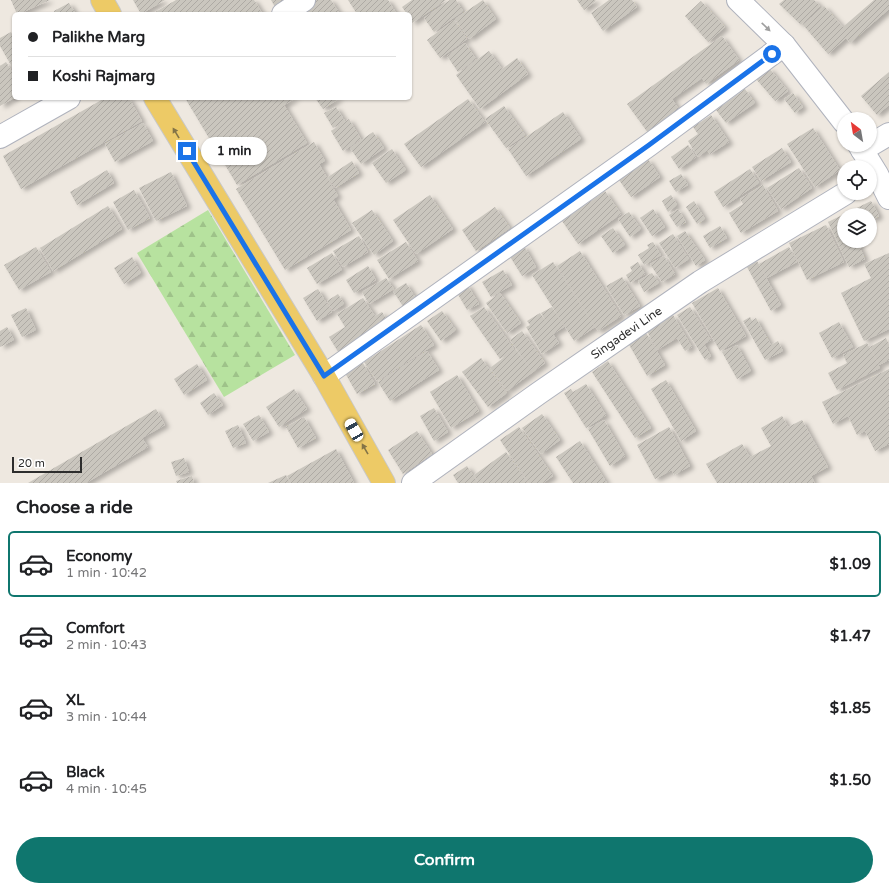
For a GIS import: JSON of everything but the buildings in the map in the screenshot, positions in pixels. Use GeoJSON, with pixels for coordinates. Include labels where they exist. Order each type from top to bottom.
{"type":"FeatureCollection","features":[{"type":"Feature","properties":{"kind":"main road"},"geometry":{"type":"LineString","coordinates":[[102,0],[109,12]]}},
{"type":"Feature","properties":{"kind":"main road"},"geometry":{"type":"LineString","coordinates":[[156,100],[324,376],[384,483]]}},
{"type":"Feature","properties":{"kind":"street"},"geometry":{"type":"LineString","coordinates":[[286,12],[304,0]]}},
{"type":"Feature","properties":{"kind":"street"},"geometry":{"type":"LineString","coordinates":[[738,0],[784,45],[837,113]]}},
{"type":"Feature","properties":{"kind":"street"},"geometry":{"type":"LineString","coordinates":[[324,376],[649,145],[784,45]]}},
{"type":"Feature","properties":{"kind":"street"},"geometry":{"type":"LineString","coordinates":[[0,137],[65,100]]}},
{"type":"Feature","properties":{"kind":"street"},"geometry":{"type":"LineString","coordinates":[[877,140],[889,134]]}},
{"type":"Feature","properties":{"kind":"street"},"geometry":{"type":"LineString","coordinates":[[877,180],[889,198]]}},
{"type":"Feature","properties":{"kind":"street","name":"Singadevi Line"},"geometry":{"type":"LineString","coordinates":[[413,483],[539,392],[700,282],[837,198]]}},
{"type":"Feature","properties":{"kind":"green space"},"geometry":{"type":"Polygon","coordinates":[[[208,210],[295,355],[224,397],[137,253],[208,210]]]}},
{"type":"Feature","properties":{"kind":"route"},"geometry":{"type":"LineString","coordinates":[[187,151],[324,376],[649,145],[772,54]]}}]}
